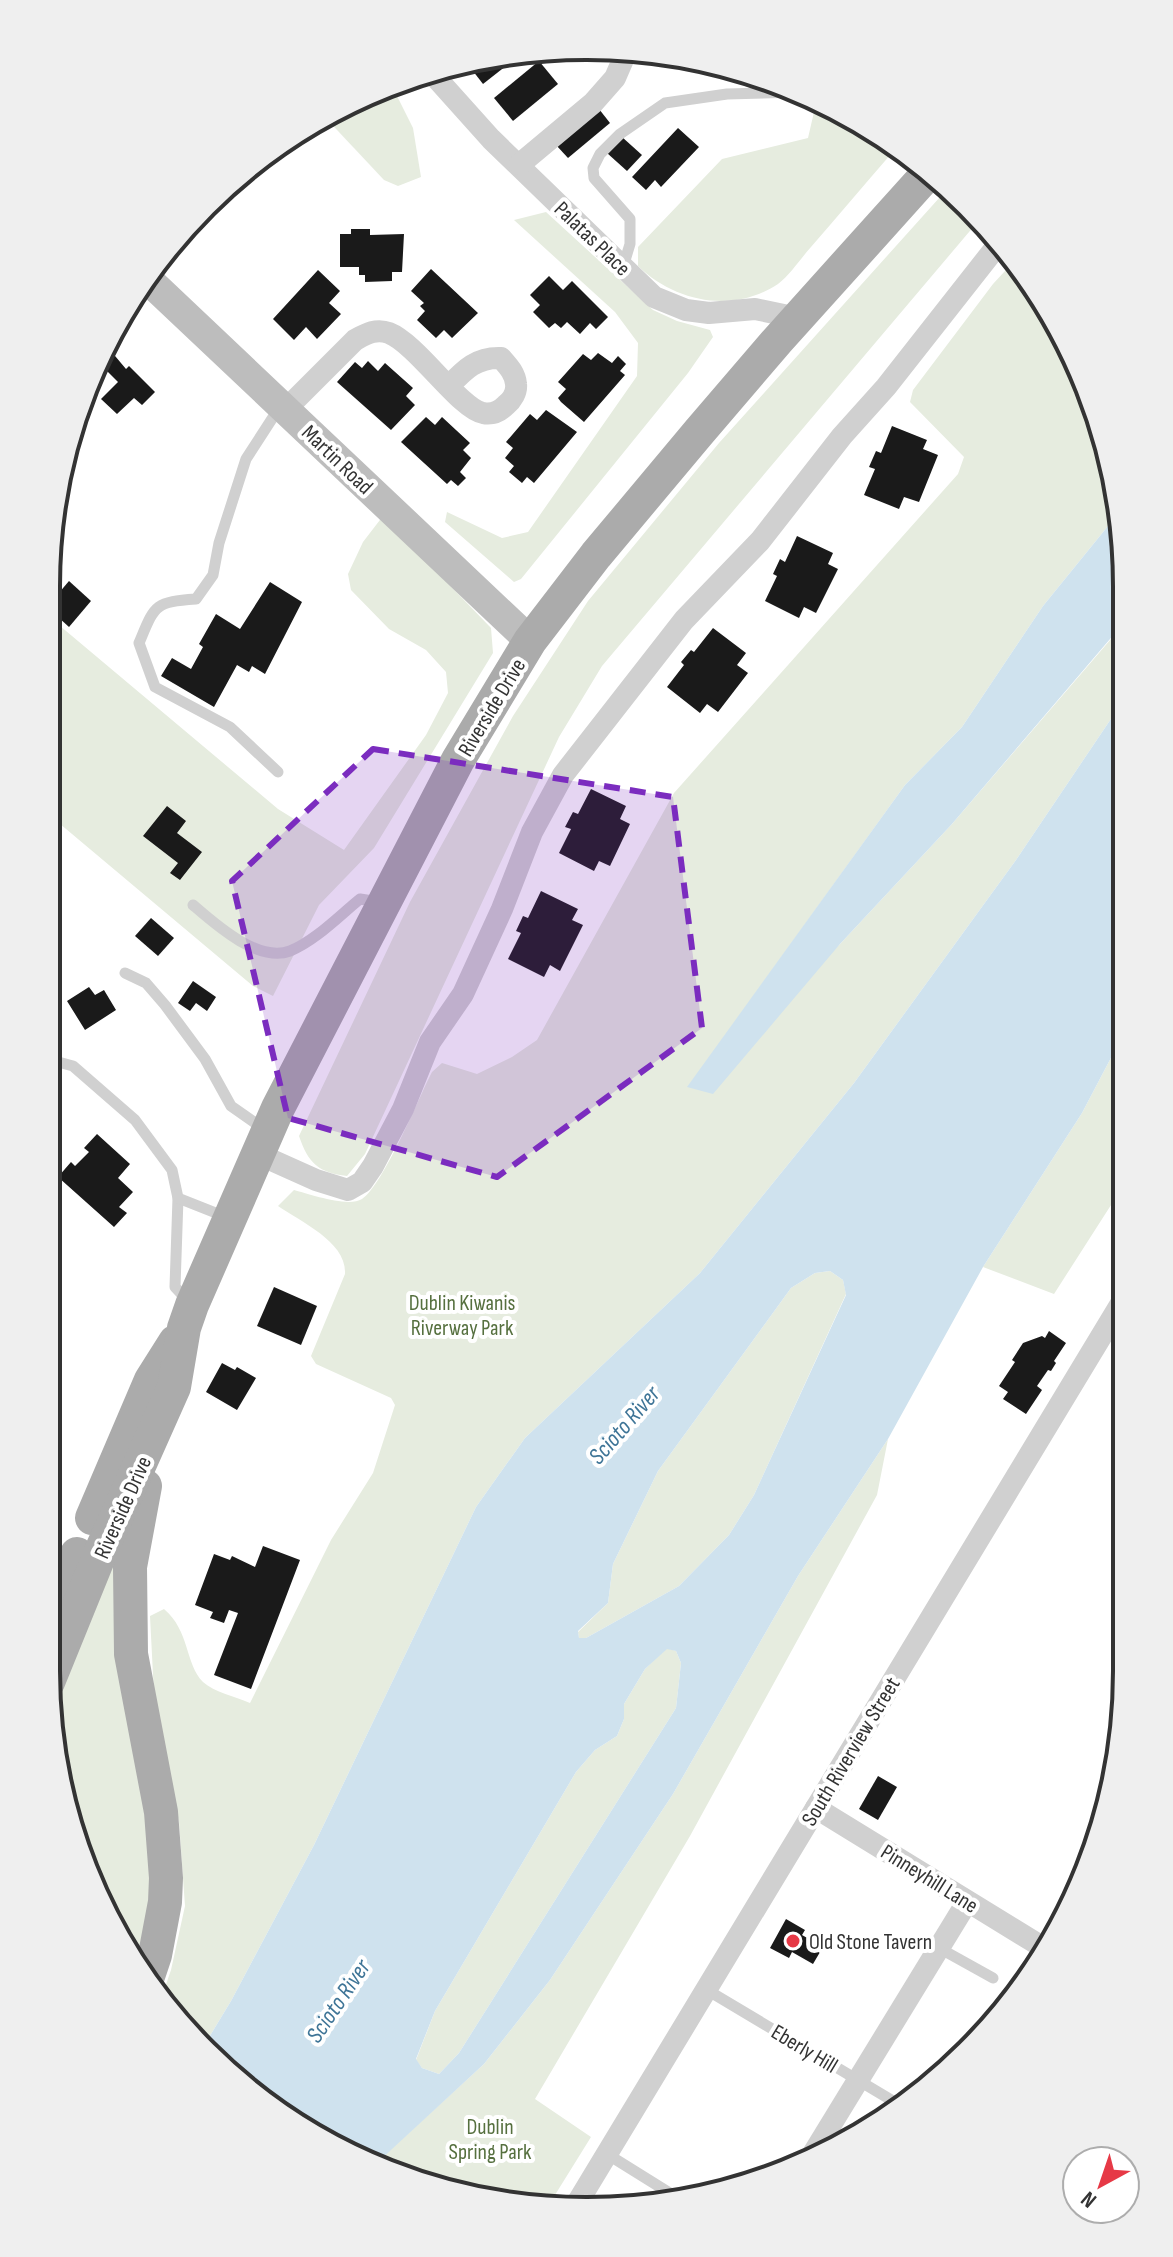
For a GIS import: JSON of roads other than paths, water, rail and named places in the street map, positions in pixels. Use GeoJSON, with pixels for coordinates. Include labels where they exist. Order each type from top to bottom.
{"type":"FeatureCollection","features":[{"type":"Feature","properties":{"kind":"main road","name":"Riverside Drive"},"geometry":{"type":"LineString","coordinates":[[60,1596],[151,1380],[188,1316],[263,1143],[458,760],[530,641],[596,555],[798,318],[921,181]]}},
{"type":"Feature","properties":{"kind":"main road","name":"Riverside Drive"},"geometry":{"type":"LineString","coordinates":[[60,1652],[174,1387],[188,1316]]}},
{"type":"Feature","properties":{"kind":"main road"},"geometry":{"type":"LineString","coordinates":[[150,1445],[130,1567],[131,1654],[159,1798],[165,1855],[165,1902],[151,1966]]}},
{"type":"Feature","properties":{"kind":"main road"},"geometry":{"type":"LineString","coordinates":[[60,1584],[77,1554]]}},
{"type":"Feature","properties":{"kind":"street"},"geometry":{"type":"LineString","coordinates":[[520,164],[593,103],[615,78],[622,61]]}},
{"type":"Feature","properties":{"kind":"street","name":"Palatas Place"},"geometry":{"type":"LineString","coordinates":[[439,81],[570,218],[654,297],[686,310],[709,313],[755,309],[798,318]]}},
{"type":"Feature","properties":{"kind":"street"},"geometry":{"type":"LineString","coordinates":[[263,1143],[316,1180],[348,1190],[362,1182],[403,1109],[430,1042],[463,994],[502,909],[532,832],[563,775],[684,620],[760,541],[992,252]]}},
{"type":"Feature","properties":{"kind":"street","name":"Martin Road"},"geometry":{"type":"LineString","coordinates":[[155,286],[530,641]]}},
{"type":"Feature","properties":{"kind":"street"},"geometry":{"type":"LineString","coordinates":[[284,407],[355,340],[368,332],[385,331],[399,338],[449,386]]}},
{"type":"Feature","properties":{"kind":"street","name":"South Riverview Street"},"geometry":{"type":"LineString","coordinates":[[581,2197],[1113,1317]]}},
{"type":"Feature","properties":{"kind":"street","name":"Pinneyhill Lane"},"geometry":{"type":"LineString","coordinates":[[816,1808],[1036,1943]]}},
{"type":"Feature","properties":{"kind":"street"},"geometry":{"type":"LineString","coordinates":[[820,2143],[967,1902]]}},
{"type":"Feature","properties":{"kind":"lane"},"geometry":{"type":"LineString","coordinates":[[623,268],[630,244],[630,219],[594,178],[593,168],[600,154],[620,134],[665,103],[727,94],[769,93]]}},
{"type":"Feature","properties":{"kind":"lane"},"geometry":{"type":"LineString","coordinates":[[278,772],[230,727],[155,687],[139,643],[152,612],[166,601],[196,599],[213,575],[219,543],[246,459],[284,407]]}},
{"type":"Feature","properties":{"kind":"lane"},"geometry":{"type":"LineString","coordinates":[[193,905],[229,936],[266,951],[288,952],[360,899],[384,902]]}},
{"type":"Feature","properties":{"kind":"lane"},"geometry":{"type":"LineString","coordinates":[[125,973],[146,983],[165,1005],[205,1059],[231,1106],[263,1143]]}},
{"type":"Feature","properties":{"kind":"lane"},"geometry":{"type":"LineString","coordinates":[[60,1062],[73,1066],[135,1120],[172,1170],[178,1198],[175,1287],[188,1316]]}},
{"type":"Feature","properties":{"kind":"lane"},"geometry":{"type":"LineString","coordinates":[[178,1198],[230,1218]]}},
{"type":"Feature","properties":{"kind":"lane"},"geometry":{"type":"LineString","coordinates":[[939,1948],[993,1978]]}},
{"type":"Feature","properties":{"kind":"lane","name":"Eberly Hill"},"geometry":{"type":"LineString","coordinates":[[707,1990],[891,2100]]}},
{"type":"Feature","properties":{"kind":"lane"},"geometry":{"type":"LineString","coordinates":[[607,2154],[665,2190]]}},
{"type":"Feature","properties":{"kind":"water"},"geometry":{"type":"Polygon","coordinates":[[[1109,525],[1113,636],[952,824],[840,944],[713,1094],[687,1087],[905,785],[962,727],[1043,606],[1109,525]]]}},
{"type":"Feature","properties":{"kind":"water","name":"Scioto River"},"geometry":{"type":"Polygon","coordinates":[[[1113,716],[1113,1054],[1082,1113],[983,1267],[888,1439],[798,1576],[673,1794],[550,1980],[484,2064],[384,2157],[354,2143],[266,2088],[209,2037],[314,1845],[476,1507],[525,1438],[700,1273],[854,1083],[1016,860],[1113,716]],[[830,1271],[815,1273],[791,1288],[658,1471],[613,1564],[608,1603],[578,1631],[579,1638],[586,1638],[679,1586],[729,1535],[754,1495],[846,1295],[843,1280],[830,1271]],[[667,1649],[645,1669],[624,1704],[624,1719],[617,1736],[595,1750],[576,1772],[435,2011],[416,2059],[422,2068],[439,2074],[459,2053],[676,1708],[681,1663],[676,1651],[667,1649]]]}},
{"type":"Feature","properties":{"kind":"place","name":"Old Stone Tavern"},"geometry":{"type":"Point","coordinates":[793,1941]}},
{"type":"Feature","properties":{"kind":"park label","name":"Dublin Kiwanis Riverway Park"},"geometry":{"type":"Point","coordinates":[462,1314]}},
{"type":"Feature","properties":{"kind":"park label","name":"Dublin Spring Park"},"geometry":{"type":"Point","coordinates":[490,2138]}}]}
